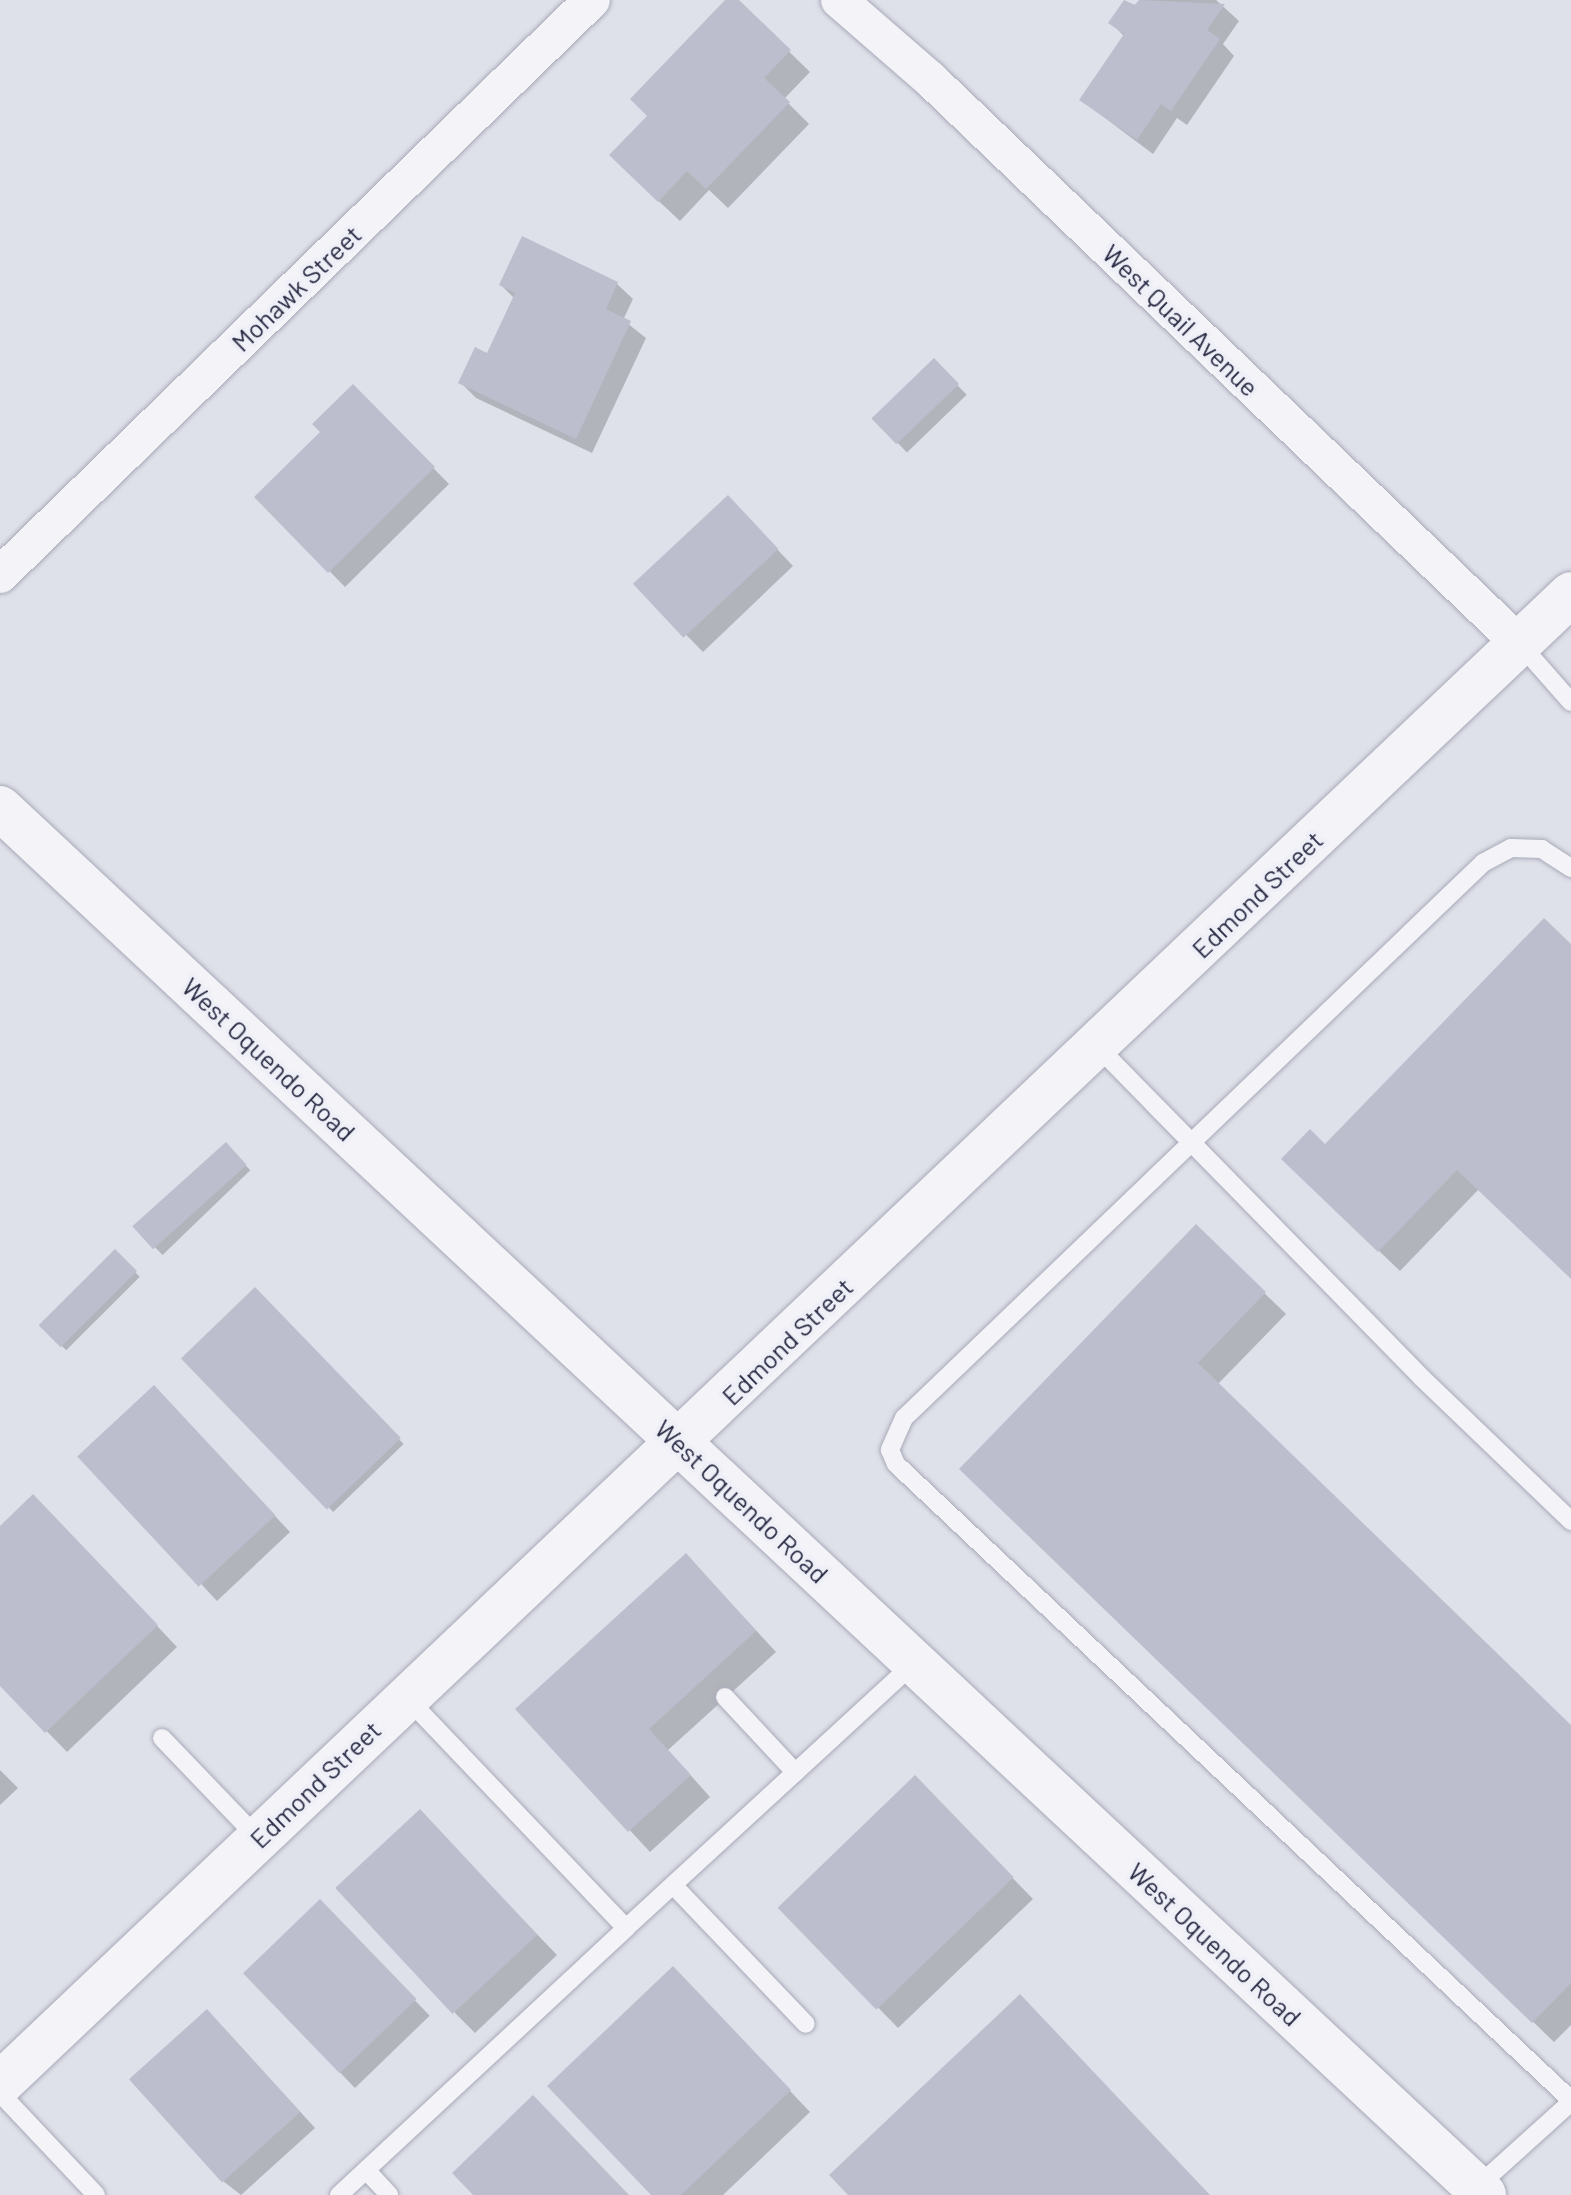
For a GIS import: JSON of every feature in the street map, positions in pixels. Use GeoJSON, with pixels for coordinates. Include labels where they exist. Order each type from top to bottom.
{"type":"FeatureCollection","features":[{"type":"Feature","properties":{"kind":"street","name":"Mohawk Street"},"geometry":{"type":"LineString","coordinates":[[0,575],[592,0]]}},
{"type":"Feature","properties":{"kind":"street","name":"West Quail Avenue"},"geometry":{"type":"LineString","coordinates":[[839,0],[930,79],[1520,644]]}},
{"type":"Feature","properties":{"kind":"street","name":"Edmond Street"},"geometry":{"type":"LineString","coordinates":[[0,2084],[406,1697],[680,1443],[1571,594]]}},
{"type":"Feature","properties":{"kind":"street","name":"West Oquendo Road"},"geometry":{"type":"LineString","coordinates":[[0,808],[1481,2191]]}},
{"type":"Feature","properties":{"kind":"lane"},"geometry":{"type":"LineString","coordinates":[[1520,644],[1571,702]]}},
{"type":"Feature","properties":{"kind":"lane"},"geometry":{"type":"LineString","coordinates":[[1481,2191],[1571,2101],[896,1464],[890,1450],[904,1418],[1483,863],[1511,848],[1542,849],[1571,868]]}},
{"type":"Feature","properties":{"kind":"lane"},"geometry":{"type":"LineString","coordinates":[[1097,1046],[1571,1521]]}},
{"type":"Feature","properties":{"kind":"lane"},"geometry":{"type":"LineString","coordinates":[[339,2195],[914,1663]]}},
{"type":"Feature","properties":{"kind":"lane"},"geometry":{"type":"LineString","coordinates":[[406,1697],[626,1928]]}},
{"type":"Feature","properties":{"kind":"lane"},"geometry":{"type":"LineString","coordinates":[[725,1697],[795,1772]]}},
{"type":"Feature","properties":{"kind":"lane"},"geometry":{"type":"LineString","coordinates":[[162,1738],[258,1838]]}},
{"type":"Feature","properties":{"kind":"lane"},"geometry":{"type":"LineString","coordinates":[[673,1885],[806,2024]]}},
{"type":"Feature","properties":{"kind":"lane"},"geometry":{"type":"LineString","coordinates":[[0,2093],[96,2195]]}},
{"type":"Feature","properties":{"kind":"lane"},"geometry":{"type":"LineString","coordinates":[[366,2170],[389,2195]]}},
{"type":"Feature","properties":{"kind":"building"},"geometry":{"type":"Polygon","coordinates":[[[725,0],[739,0],[791,50],[764,78],[790,102],[706,189],[687,171],[658,202],[609,155],[647,116],[630,99],[725,0]]]}},
{"type":"Feature","properties":{"kind":"building"},"geometry":{"type":"Polygon","coordinates":[[[1124,0],[1135,5],[1139,0],[1225,4],[1207,30],[1220,39],[1171,111],[1161,104],[1137,140],[1079,100],[1124,34],[1108,23],[1124,0]]]}},
{"type":"Feature","properties":{"kind":"building"},"geometry":{"type":"Polygon","coordinates":[[[522,236],[618,282],[606,309],[631,321],[576,439],[458,383],[475,347],[487,353],[515,293],[499,285],[522,236]]]}},
{"type":"Feature","properties":{"kind":"building"},"geometry":{"type":"Polygon","coordinates":[[[934,358],[959,384],[896,444],[871,418],[934,358]]]}},
{"type":"Feature","properties":{"kind":"building"},"geometry":{"type":"Polygon","coordinates":[[[353,384],[435,467],[328,573],[254,497],[320,432],[312,424],[353,384]]]}},
{"type":"Feature","properties":{"kind":"building"},"geometry":{"type":"Polygon","coordinates":[[[728,495],[778,549],[683,638],[633,584],[728,495]]]}},
{"type":"Feature","properties":{"kind":"building"},"geometry":{"type":"Polygon","coordinates":[[[1544,918],[1571,944],[1571,1279],[1457,1170],[1378,1252],[1281,1159],[1310,1129],[1325,1144],[1544,918]]]}},
{"type":"Feature","properties":{"kind":"building"},"geometry":{"type":"Polygon","coordinates":[[[226,1142],[247,1165],[153,1249],[132,1226],[226,1142]]]}},
{"type":"Feature","properties":{"kind":"building"},"geometry":{"type":"Polygon","coordinates":[[[1196,1224],[1266,1292],[1198,1363],[1571,1725],[1571,1983],[1532,2023],[959,1469],[1196,1224]]]}},
{"type":"Feature","properties":{"kind":"building"},"geometry":{"type":"Polygon","coordinates":[[[115,1249],[137,1271],[61,1347],[39,1325],[115,1249]]]}},
{"type":"Feature","properties":{"kind":"building"},"geometry":{"type":"Polygon","coordinates":[[[255,1287],[401,1438],[327,1510],[181,1359],[255,1287]]]}},
{"type":"Feature","properties":{"kind":"building"},"geometry":{"type":"Polygon","coordinates":[[[154,1385],[275,1515],[199,1587],[77,1457],[154,1385]]]}},
{"type":"Feature","properties":{"kind":"building"},"geometry":{"type":"Polygon","coordinates":[[[33,1494],[158,1625],[45,1733],[0,1686],[0,1526],[33,1494]]]}},
{"type":"Feature","properties":{"kind":"building"},"geometry":{"type":"Polygon","coordinates":[[[686,1553],[756,1631],[649,1729],[691,1775],[628,1832],[515,1709],[686,1553]]]}},
{"type":"Feature","properties":{"kind":"building"},"geometry":{"type":"Polygon","coordinates":[[[915,1775],[1014,1877],[876,2010],[778,1908],[915,1775]]]}},
{"type":"Feature","properties":{"kind":"building"},"geometry":{"type":"Polygon","coordinates":[[[420,1809],[537,1935],[452,2014],[335,1888],[420,1809]]]}},
{"type":"Feature","properties":{"kind":"building"},"geometry":{"type":"Polygon","coordinates":[[[320,1899],[417,1999],[340,2073],[243,1973],[320,1899]]]}},
{"type":"Feature","properties":{"kind":"building"},"geometry":{"type":"Polygon","coordinates":[[[673,1966],[791,2090],[681,2195],[651,2195],[547,2086],[673,1966]]]}},
{"type":"Feature","properties":{"kind":"building"},"geometry":{"type":"Polygon","coordinates":[[[1020,1994],[1210,2195],[848,2195],[829,2175],[1020,1994]]]}},
{"type":"Feature","properties":{"kind":"building"},"geometry":{"type":"Polygon","coordinates":[[[207,2009],[300,2112],[222,2183],[129,2079],[207,2009]]]}},
{"type":"Feature","properties":{"kind":"building"},"geometry":{"type":"Polygon","coordinates":[[[533,2095],[629,2195],[473,2195],[452,2173],[533,2095]]]}}]}
